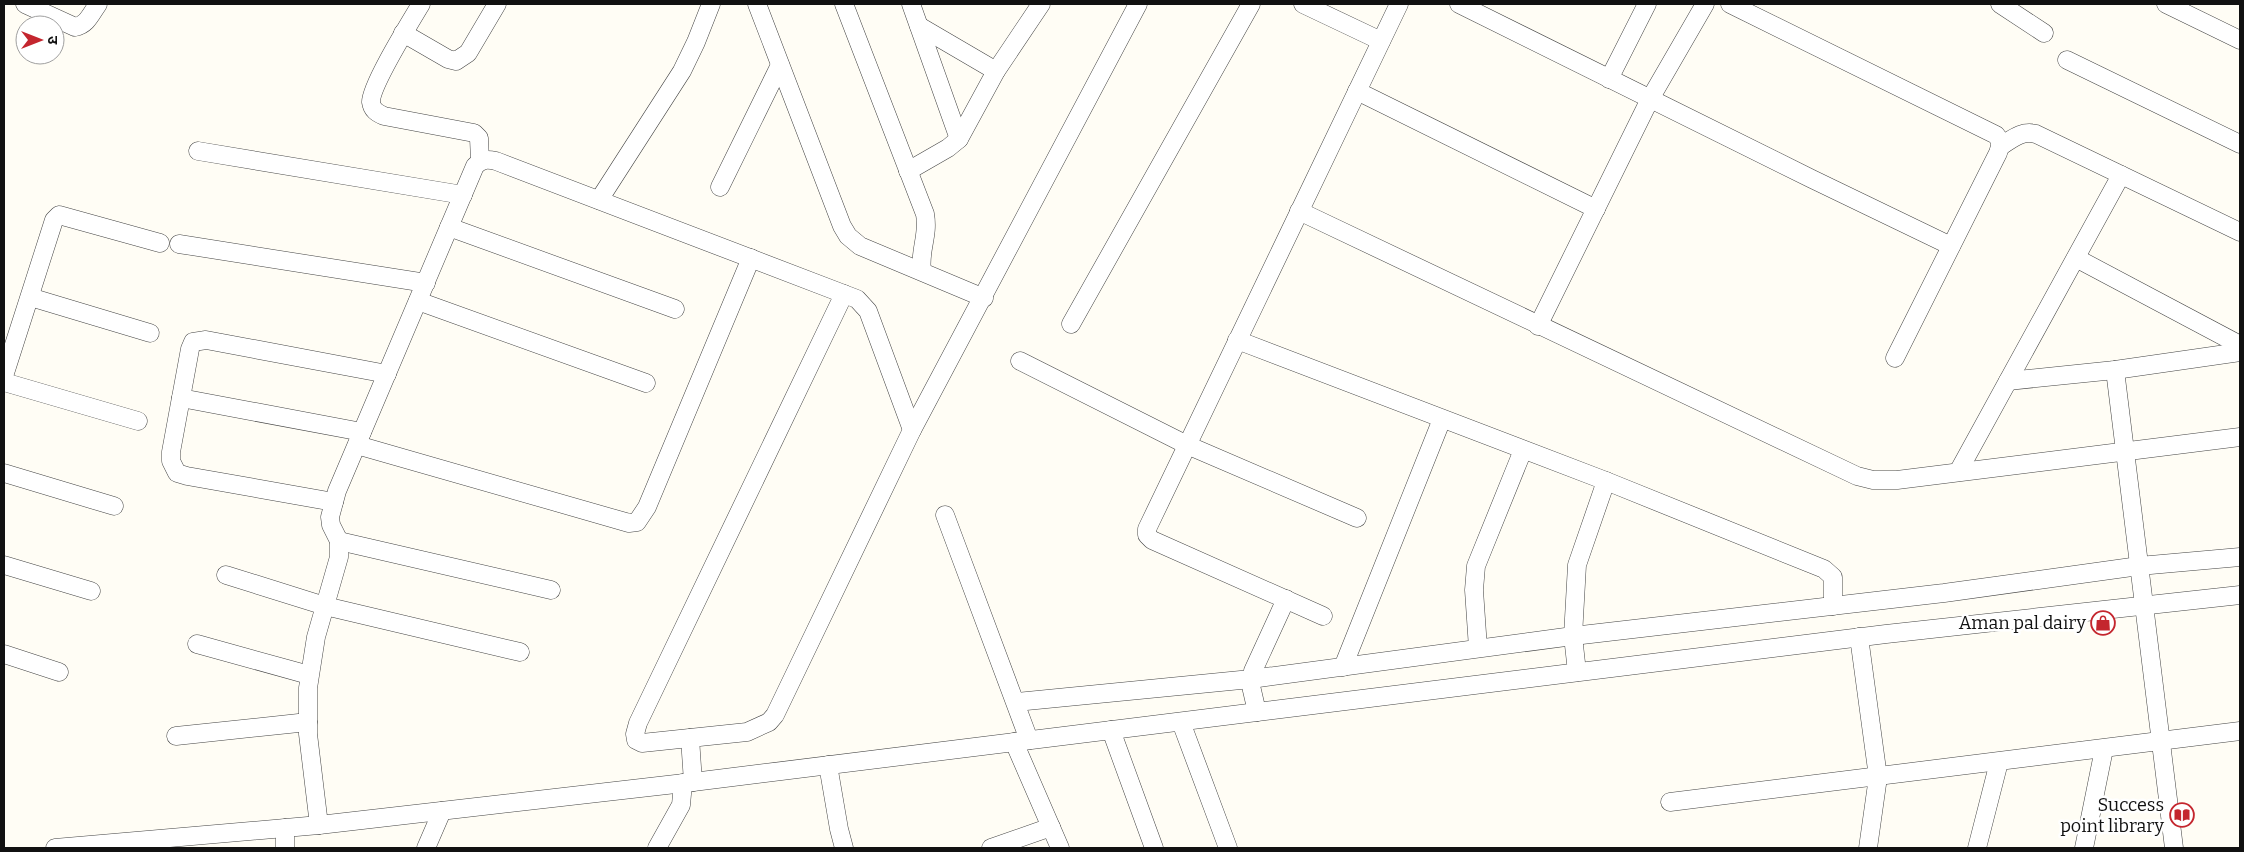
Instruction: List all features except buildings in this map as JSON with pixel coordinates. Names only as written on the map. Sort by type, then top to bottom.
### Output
[{"type":"street","points":[[25,4],[75,27],[81,26],[86,22],[98,4]]},
{"type":"street","points":[[421,4],[403,33],[373,92],[372,108],[384,116],[474,133],[479,138],[480,161]]},
{"type":"street","points":[[403,33],[448,59],[456,61],[468,53],[497,4]]},
{"type":"street","points":[[599,200],[682,72],[711,4]]},
{"type":"street","points":[[757,4],[842,226],[848,236],[860,246],[984,298]]},
{"type":"street","points":[[844,4],[927,224],[927,234],[920,260],[922,271]]},
{"type":"street","points":[[911,4],[958,139]]},
{"type":"street","points":[[908,171],[948,148],[958,139],[996,71],[1041,4]]},
{"type":"street","points":[[844,294],[647,705],[635,734],[636,740],[642,743],[690,745],[747,732],[769,722],[774,715],[912,430],[984,298],[1138,4]]},
{"type":"street","points":[[1071,324],[1251,4]]},
{"type":"street","points":[[1303,4],[1381,41]]},
{"type":"street","points":[[1323,616],[1152,540],[1147,535],[1150,521],[1399,4]]},
{"type":"street","points":[[1459,4],[1951,246]]},
{"type":"street","points":[[1609,79],[1647,4]]},
{"type":"street","points":[[1538,326],[1650,99],[1705,4]]},
{"type":"street","points":[[1730,4],[1996,134],[2001,146]]},
{"type":"street","points":[[2000,4],[2044,33]]},
{"type":"street","points":[[2166,4],[2240,40]]},
{"type":"street","points":[[919,26],[996,71]]},
{"type":"street","points":[[2067,60],[2240,144]]},
{"type":"street","points":[[720,187],[780,66]]},
{"type":"street","points":[[1357,91],[1596,209]]},
{"type":"street","points":[[1895,358],[2001,146],[2015,137],[2028,132],[2240,232]]},
{"type":"street","points":[[198,151],[463,194]]},
{"type":"street","points":[[318,819],[308,722],[309,675],[339,557],[339,541],[331,525],[330,517],[359,439],[475,166],[480,161],[487,159],[496,161],[857,299],[868,311],[912,430]]},
{"type":"street","points":[[1958,472],[2121,175]]},
{"type":"street","points":[[1299,211],[1857,476],[1873,480],[1897,480],[2240,437]]},
{"type":"street","points":[[4,376],[54,220],[59,215],[160,242]]},
{"type":"street","points":[[449,228],[675,309]]},
{"type":"street","points":[[179,244],[426,283]]},
{"type":"street","points":[[181,398],[359,439],[629,523],[637,522],[647,507],[752,258]]},
{"type":"street","points":[[2076,258],[2240,345]]},
{"type":"street","points":[[30,296],[150,334]]},
{"type":"street","points":[[418,301],[646,383]]},
{"type":"street","points":[[334,502],[177,473],[171,461],[171,452],[190,349],[194,342],[199,340],[387,374]]},
{"type":"street","points":[[1237,340],[1606,481],[1824,569],[1833,577],[1833,606]]},
{"type":"street","points":[[2008,381],[2115,370],[2240,352]]},
{"type":"street","points":[[1020,361],[1187,446],[1357,518]]},
{"type":"street","points":[[2115,370],[2174,848]]},
{"type":"street","points":[[4,382],[138,421]]},
{"type":"street","points":[[1343,666],[1442,419]]},
{"type":"street","points":[[1478,648],[1474,590],[1476,566],[1523,450]]},
{"type":"street","points":[[4,473],[114,506]]},
{"type":"street","points":[[1574,654],[1577,565],[1606,481]]},
{"type":"street","points":[[945,515],[1021,727],[1050,827],[1060,848]]},
{"type":"street","points":[[339,541],[551,590]]},
{"type":"street","points":[[1021,727],[1110,730],[1181,722],[1574,654],[1833,606],[2140,571],[2240,557]]},
{"type":"street","points":[[4,565],[90,591]]},
{"type":"street","points":[[226,575],[325,606],[520,652]]},
{"type":"street","points":[[56,848],[285,828],[318,819],[442,811],[689,779],[828,765],[1251,682],[1343,666],[1478,648],[1574,654],[1860,637],[2143,600],[2240,595]]},
{"type":"street","points":[[1256,708],[1251,682],[1257,659],[1286,599]]},
{"type":"street","points":[[1860,637],[1878,777],[1868,848]]},
{"type":"street","points":[[197,644],[309,675]]},
{"type":"street","points":[[4,654],[58,672]]},
{"type":"street","points":[[176,736],[308,722]]},
{"type":"street","points":[[1181,722],[1228,848]]},
{"type":"street","points":[[1110,730],[1154,848]]},
{"type":"street","points":[[1670,802],[2240,731]]},
{"type":"street","points":[[657,848],[681,805],[689,779],[690,745]]},
{"type":"street","points":[[2084,848],[2104,749]]},
{"type":"street","points":[[1977,848],[1999,762]]},
{"type":"street","points":[[828,765],[844,848]]},
{"type":"street","points":[[426,848],[442,811]]},
{"type":"street","points":[[991,848],[1050,827]]},
{"type":"street","points":[[285,828],[285,848]]},
{"type":"place","name":"Aman pal dairy","points":[[2103,623]]},
{"type":"place","name":"Success point library","points":[[2182,815]]}]
